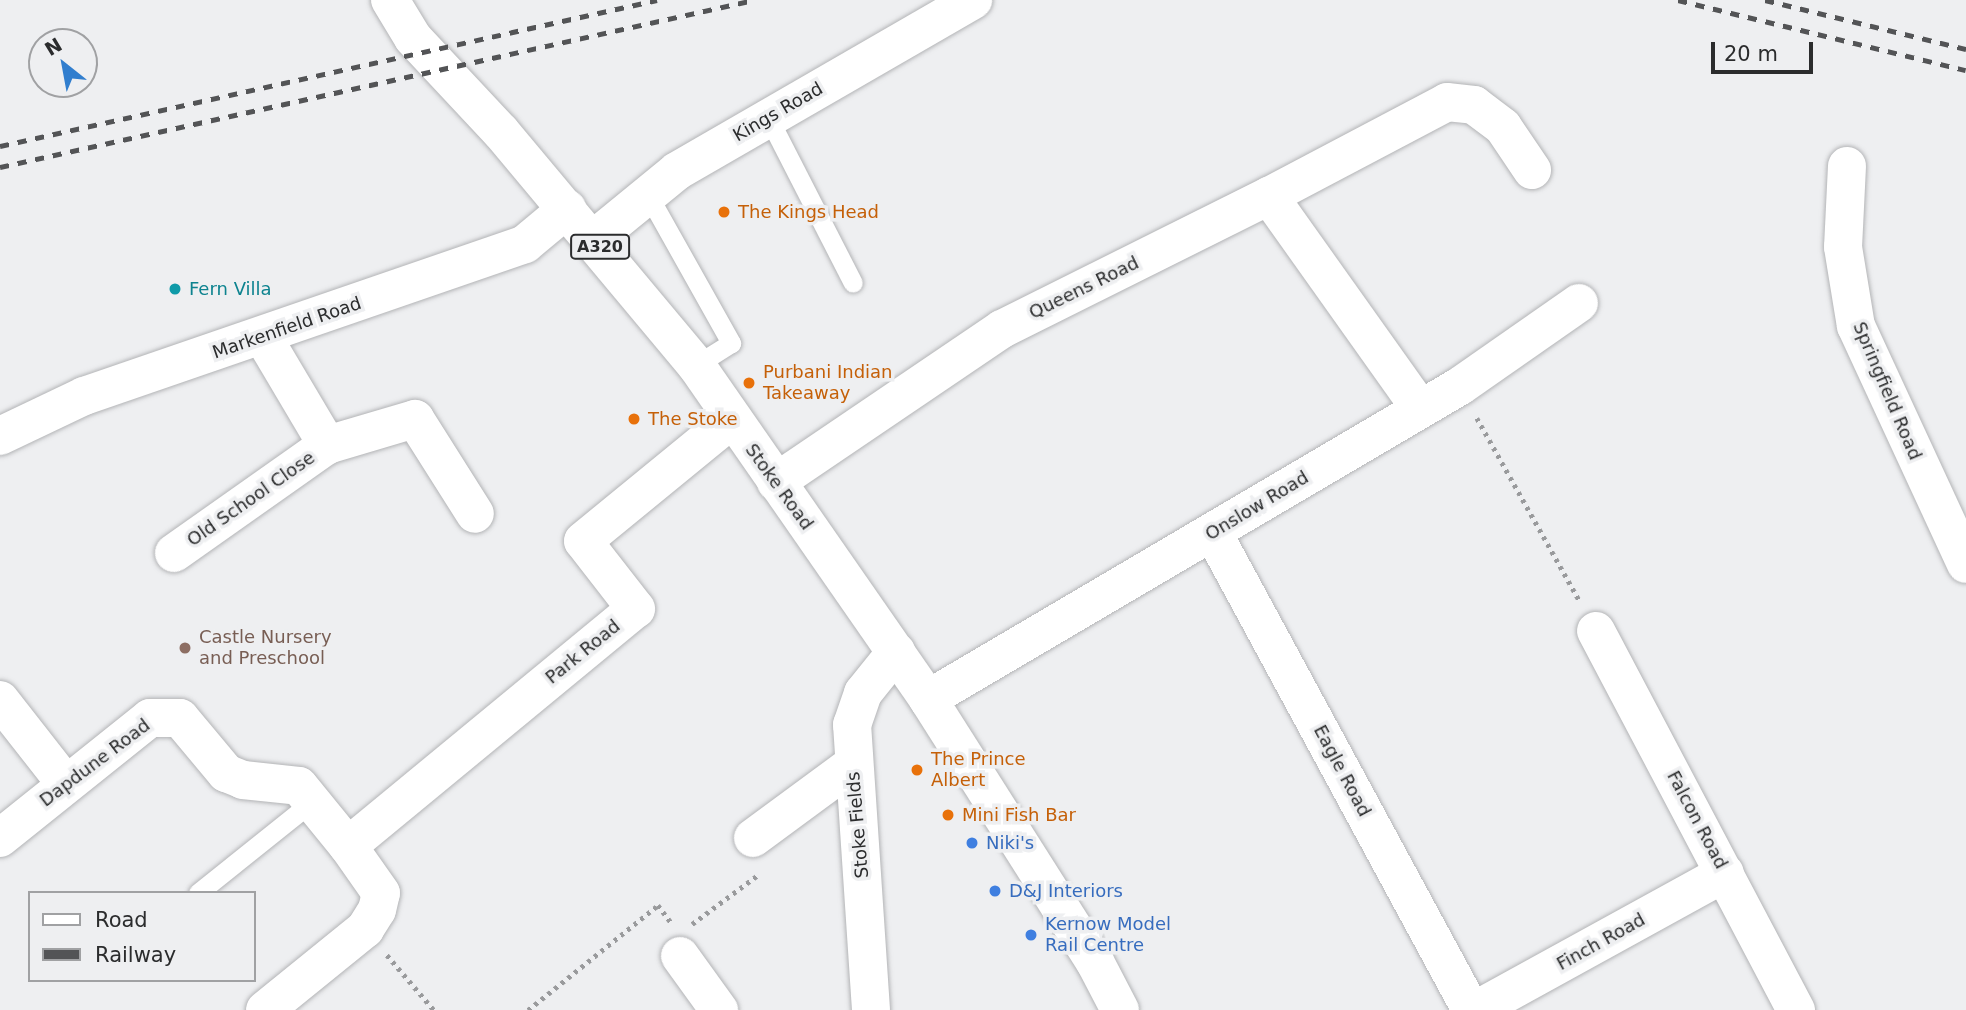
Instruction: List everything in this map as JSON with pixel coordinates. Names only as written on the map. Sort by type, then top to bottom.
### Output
[{"type":"street","name":"Stoke Road","points":[[390,0],[413,38],[594,239],[696,365],[731,420],[928,699],[1095,962],[1120,1010]]},
{"type":"street","name":"Kings Road","points":[[594,239],[677,171],[973,0]]},
{"type":"street","name":"Queens Road","points":[[776,482],[1002,328],[1269,196],[1447,102],[1474,105],[1503,127],[1532,170]]},
{"type":"street","name":"Springfield Road","points":[[1847,166],[1843,247],[1856,327],[1966,564]]},
{"type":"street","points":[[1269,196],[1419,407]]},
{"type":"street","name":"Markenfield Road","points":[[0,436],[84,396],[262,337],[525,244],[567,209]]},
{"type":"street","name":"Onslow Road","points":[[928,699],[1213,533],[1419,407],[1460,386],[1579,303]]},
{"type":"street","name":"Old School Close","points":[[262,337],[327,445]]},
{"type":"street","name":"Old School Close","points":[[174,553],[327,445],[415,419],[475,514]]},
{"type":"street","name":"Park Road","points":[[348,846],[636,609],[583,541],[731,420]]},
{"type":"street","name":"Eagle Road","points":[[1213,533],[1471,1010]]},
{"type":"street","name":"Falcon Road","points":[[1596,631],[1796,1010]]},
{"type":"street","name":"Stoke Fields","points":[[871,1010],[852,765],[852,725],[863,693],[896,652]]},
{"type":"street","points":[[0,700],[65,783]]},
{"type":"street","name":"Dapdune Road","points":[[0,838],[65,783],[150,718],[180,718],[226,773],[243,780],[306,794]]},
{"type":"street","points":[[753,838],[852,765]]},
{"type":"street","points":[[265,1010],[365,929],[381,893],[306,794]]},
{"type":"street","name":"Finch Road","points":[[1476,1010],[1725,873]]},
{"type":"street","points":[[680,956],[719,1010]]},
{"type":"lane","points":[[768,117],[853,283]]},
{"type":"lane","points":[[648,195],[731,343],[696,365]]},
{"type":"lane","points":[[200,891],[306,794]]},
{"type":"path","points":[[1460,386],[1596,631]]},
{"type":"path","points":[[365,929],[434,1010]]},
{"type":"railway","points":[[0,146],[657,0]]},
{"type":"railway","points":[[0,167],[754,0]]},
{"type":"railway","points":[[1678,0],[1966,70]]},
{"type":"railway","points":[[1765,0],[1966,49]]},
{"type":"place","name":"The Kings Head","points":[[724,212]]},
{"type":"place","name":"Fern Villa","points":[[175,289]]},
{"type":"place","name":"Purbani Indian Takeaway","points":[[749,383]]},
{"type":"place","name":"The Stoke","points":[[634,419]]},
{"type":"place","name":"Castle Nursery and Preschool","points":[[185,648]]},
{"type":"place","name":"The Prince Albert","points":[[917,770]]},
{"type":"place","name":"Mini Fish Bar","points":[[948,815]]},
{"type":"place","name":"Niki's","points":[[972,843]]},
{"type":"place","name":"D&J Interiors","points":[[995,891]]},
{"type":"place","name":"Kernow Model Rail Centre","points":[[1031,935]]}]
